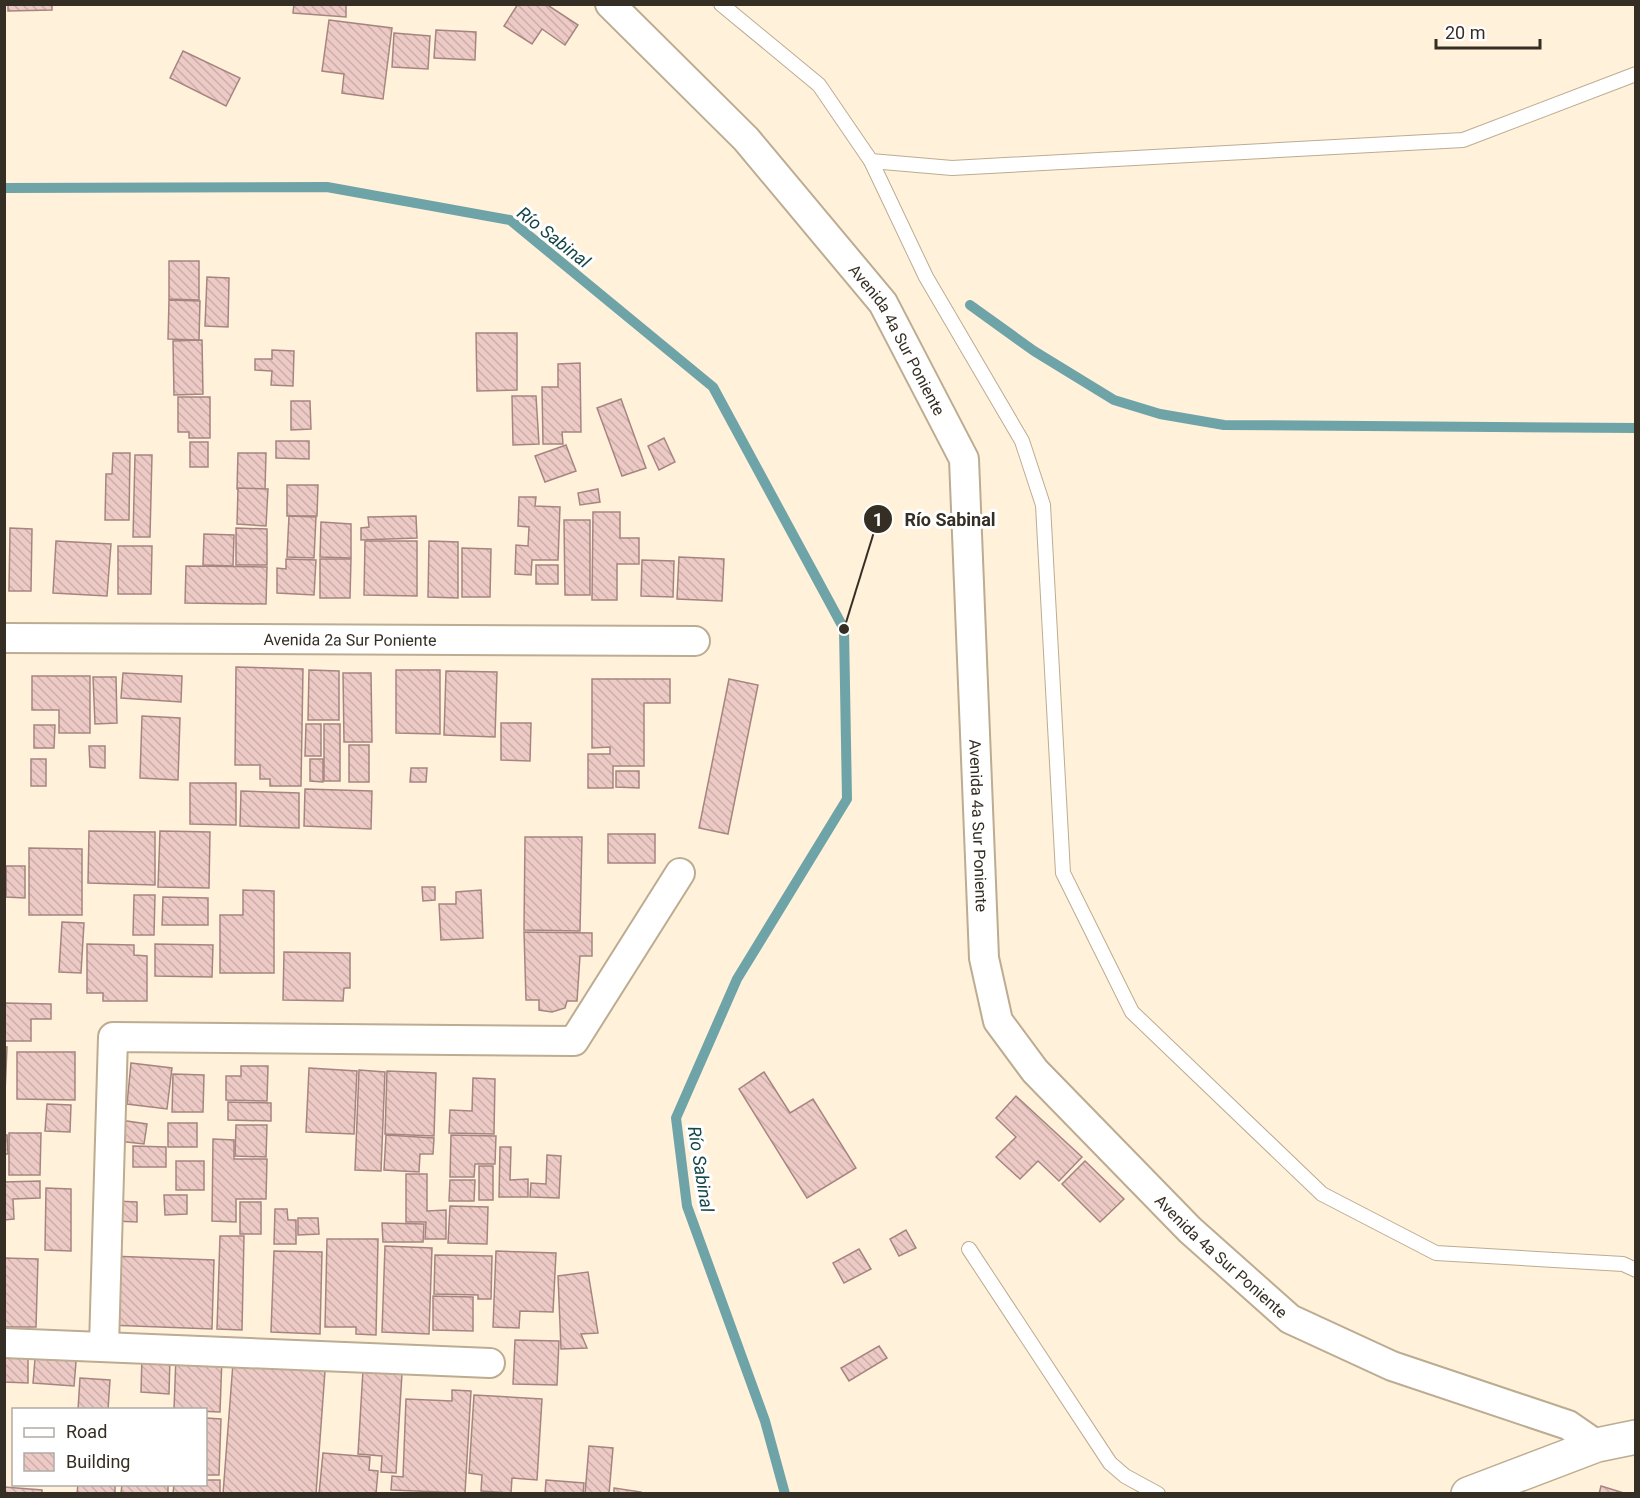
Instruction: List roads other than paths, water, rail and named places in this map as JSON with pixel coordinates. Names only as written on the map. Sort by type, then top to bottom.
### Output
[{"type":"street","name":"Avenida 4a Sur Poniente","points":[[610,4],[746,139],[883,303],[964,459],[984,958],[998,1021],[1035,1071],[1190,1230],[1290,1318],[1392,1366],[1568,1425],[1597,1445]]},
{"type":"street","name":"Avenida 2a Sur Poniente","points":[[4,638],[696,641]]},
{"type":"street","points":[[104,1346],[113,1037],[574,1041],[680,873]]},
{"type":"street","points":[[4,1343],[490,1363]]},
{"type":"street","points":[[1468,1494],[1597,1445],[1635,1437]]},
{"type":"lane","points":[[722,4],[819,85],[871,161],[926,277],[1022,441],[1042,505],[1063,873],[1132,1012],[1322,1194],[1436,1253],[1623,1264],[1635,1270]]},
{"type":"lane","points":[[871,161],[952,168],[1463,140],[1635,74]]},
{"type":"lane","points":[[969,1249],[1110,1463],[1125,1476],[1158,1494]]},
{"type":"waterway","name":"Río Sabinal","points":[[4,188],[327,187],[510,220],[713,387],[844,629],[847,799],[737,979],[676,1118],[687,1206],[765,1421],[785,1494]]},
{"type":"waterway","points":[[970,305],[1034,351],[1114,400],[1160,414],[1224,425],[1636,428]]},
{"type":"place","name":"Río Sabinal","points":[[844,629]]}]
